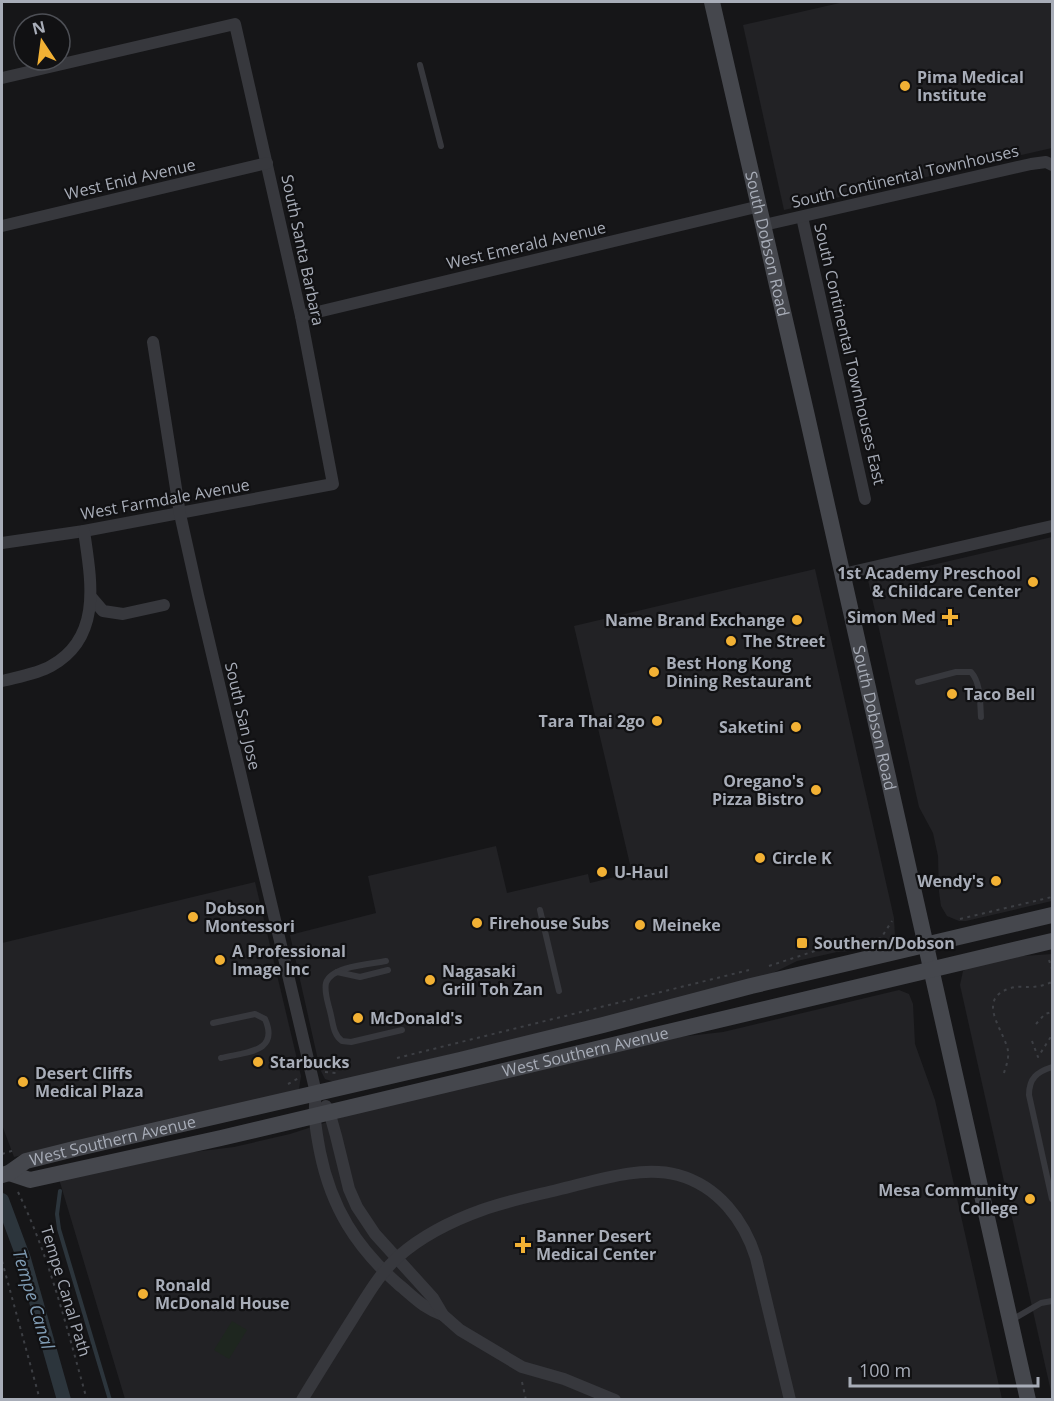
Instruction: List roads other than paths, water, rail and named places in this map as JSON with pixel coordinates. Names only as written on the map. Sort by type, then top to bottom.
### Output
[{"type":"main road","name":"South Dobson Road","points":[[712,2],[760,206],[1028,1400]]},
{"type":"main road","name":"West Southern Avenue","points":[[5,1174],[26,1161],[1053,915]]},
{"type":"main road","name":"West Southern Avenue","points":[[5,1174],[30,1180],[1053,941]]},
{"type":"main road","points":[[597,1049],[616,1034],[677,1017],[683,1012],[685,1004]]},
{"type":"main road","points":[[522,1044],[528,1065]]},
{"type":"street","name":"South Santa Barbara","points":[[2,78],[235,24],[301,316],[333,484]]},
{"type":"street","name":"South Continental Townhouses","points":[[764,225],[1031,164],[1046,162],[1053,165]]},
{"type":"street","name":"West Enid Avenue","points":[[2,226],[267,163]]},
{"type":"street","name":"West Emerald Avenue","points":[[301,316],[760,206]]},
{"type":"street","name":"South Continental Townhouses East","points":[[802,217],[866,499]]},
{"type":"street","name":"South San Jose","points":[[153,342],[180,514],[316,1093]]},
{"type":"street","name":"West Farmdale Avenue","points":[[2,543],[180,514],[333,484]]},
{"type":"street","points":[[843,574],[1053,526]]},
{"type":"street","points":[[2,681],[51,666],[77,645],[89,617],[92,584],[84,531]]},
{"type":"street","points":[[91,597],[104,611],[123,614],[164,604]]},
{"type":"street","points":[[316,1093],[349,1189],[365,1221],[434,1298],[443,1315],[460,1330],[522,1367],[564,1379],[615,1400]]},
{"type":"street","points":[[321,1113],[325,1177],[350,1231],[384,1271],[427,1309],[443,1315]]},
{"type":"street","points":[[303,1400],[384,1271],[411,1246],[438,1230],[481,1210],[503,1203],[646,1172],[678,1175],[709,1189],[735,1214],[751,1241],[790,1400]]},
{"type":"lane","points":[[420,65],[441,146]]},
{"type":"lane","points":[[918,682],[956,672],[971,672],[975,676],[977,685],[981,717]]},
{"type":"lane","points":[[540,910],[559,991]]},
{"type":"lane","points":[[386,961],[346,968],[329,978],[325,986],[336,1035],[339,1040],[351,1042],[402,1030]]},
{"type":"lane","points":[[336,972],[360,977],[388,970]]},
{"type":"lane","points":[[213,1023],[255,1014],[265,1019],[269,1032],[267,1043],[261,1048],[221,1058]]},
{"type":"lane","points":[[1053,1067],[1041,1071],[1032,1078],[1029,1095],[1053,1199]]},
{"type":"lane","points":[[1010,1321],[1041,1303],[1053,1301]]},
{"type":"waterway","points":[[60,1191],[57,1214],[59,1229],[110,1400]]},
{"type":"waterway","name":"Tempe Canal","points":[[2,1200],[24,1259],[64,1400]]},
{"type":"place","name":"Pima Medical Institute","points":[[905,86]]},
{"type":"place","name":"1st Academy Preschool & Childcare Center","points":[[1033,582]]},
{"type":"place","name":"Simon Med","points":[[950,617]]},
{"type":"place","name":"Name Brand Exchange","points":[[797,620]]},
{"type":"place","name":"The Street","points":[[731,641]]},
{"type":"place","name":"Best Hong Kong Dining Restaurant","points":[[654,672]]},
{"type":"place","name":"Taco Bell","points":[[952,694]]},
{"type":"place","name":"Tara Thai 2go","points":[[657,721]]},
{"type":"place","name":"Saketini","points":[[796,727]]},
{"type":"place","name":"Oregano's Pizza Bistro","points":[[816,790]]},
{"type":"place","name":"Circle K","points":[[760,858]]},
{"type":"place","name":"U-Haul","points":[[602,872]]},
{"type":"place","name":"Wendy's","points":[[996,881]]},
{"type":"place","name":"Dobson Montessori","points":[[193,917]]},
{"type":"place","name":"Firehouse Subs","points":[[477,923]]},
{"type":"place","name":"Meineke","points":[[640,925]]},
{"type":"place","name":"Southern/Dobson","points":[[802,943]]},
{"type":"place","name":"A Professional Image Inc","points":[[220,960]]},
{"type":"place","name":"Nagasaki Grill Toh Zan","points":[[430,980]]},
{"type":"place","name":"McDonald's","points":[[358,1018]]},
{"type":"place","name":"Starbucks","points":[[258,1062]]},
{"type":"place","name":"Desert Cliffs Medical Plaza","points":[[23,1082]]},
{"type":"place","name":"Mesa Community College","points":[[1030,1199]]},
{"type":"place","name":"Banner Desert Medical Center","points":[[523,1245]]},
{"type":"place","name":"Ronald McDonald House","points":[[143,1294]]}]
